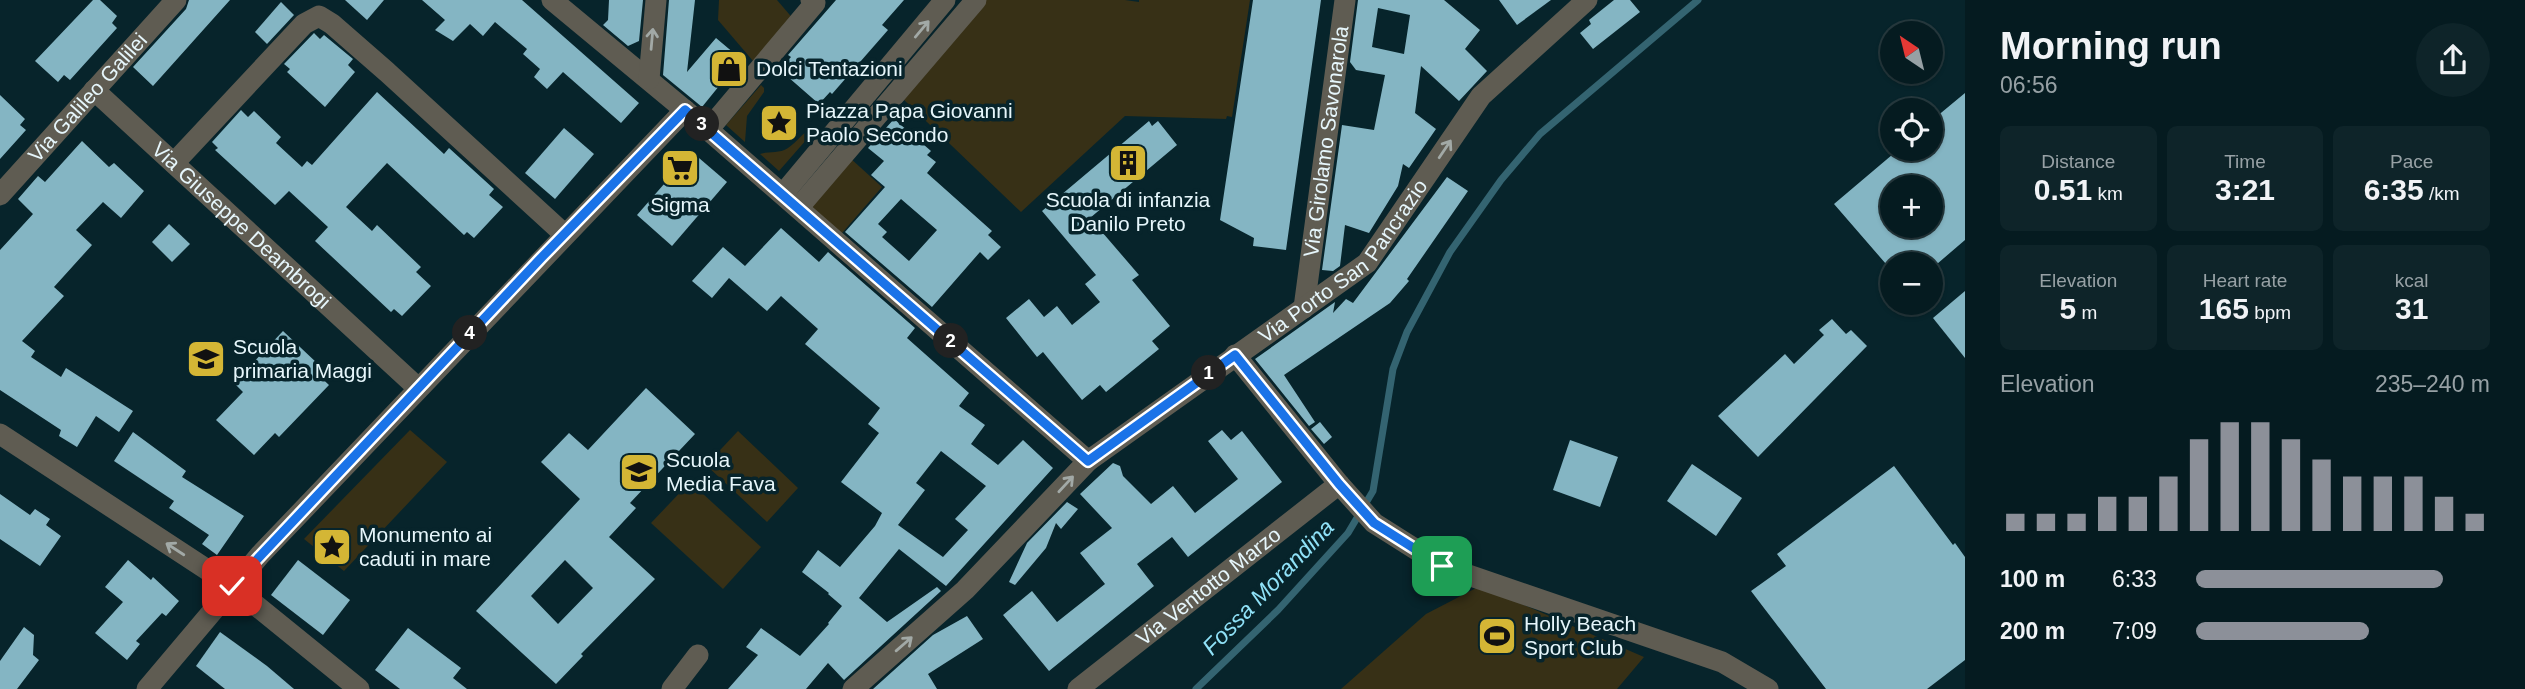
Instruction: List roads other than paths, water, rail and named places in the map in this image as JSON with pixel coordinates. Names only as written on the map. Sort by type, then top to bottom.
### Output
[{"type":"street","name":"Via Galileo Galilei","points":[[0,195],[176,0]]},
{"type":"street","points":[[649,79],[656,0]]},
{"type":"street","points":[[708,130],[815,3],[811,0]]},
{"type":"street","points":[[791,200],[945,0]]},
{"type":"street","points":[[791,200],[976,0]]},
{"type":"street","name":"Via Girolamo Savonarola","points":[[1304,308],[1316,288],[1345,0]]},
{"type":"street","name":"Via Porto San Pancrazio","points":[[1316,288],[1367,263],[1481,96],[1587,0]]},
{"type":"street","points":[[556,2],[791,200],[1088,461]]},
{"type":"street","points":[[174,163],[304,24],[319,16],[387,72],[564,234]]},
{"type":"street","name":"Via Giuseppe Deambrogi","points":[[94,90],[418,388]]},
{"type":"street","points":[[146,689],[232,586],[564,234],[685,110]]},
{"type":"street","name":"Via Porto San Pancrazio","points":[[853,689],[965,590],[1088,461],[1304,308]]},
{"type":"street","points":[[1235,355],[1339,484],[1374,523],[1442,566],[1722,662],[1768,689]]},
{"type":"street","points":[[0,434],[232,586],[359,689]]},
{"type":"street","name":"Via Ventotto Marzo","points":[[1078,689],[1339,484]]},
{"type":"street","points":[[672,689],[698,655]]},
{"type":"waterway","name":"Fossa Morandina","points":[[1196,689],[1278,610],[1348,533],[1373,491],[1393,369],[1407,332],[1450,252],[1501,180],[1540,134],[1698,0]]},
{"type":"place","name":"Dolci Tentazioni","points":[[729,69]]},
{"type":"place","name":"Piazza Papa Giovanni Paolo Secondo","points":[[779,123]]},
{"type":"place","name":"Scuola di infanzia Danilo Preto","points":[[1128,163]]},
{"type":"place","name":"Sigma","points":[[680,168]]},
{"type":"place","name":"Scuola primaria Maggi","points":[[206,359]]},
{"type":"place","name":"Scuola Media Fava","points":[[639,472]]},
{"type":"place","name":"Monumento ai caduti in mare","points":[[332,547]]},
{"type":"place","name":"Holly Beach Sport Club","points":[[1497,636]]}]
